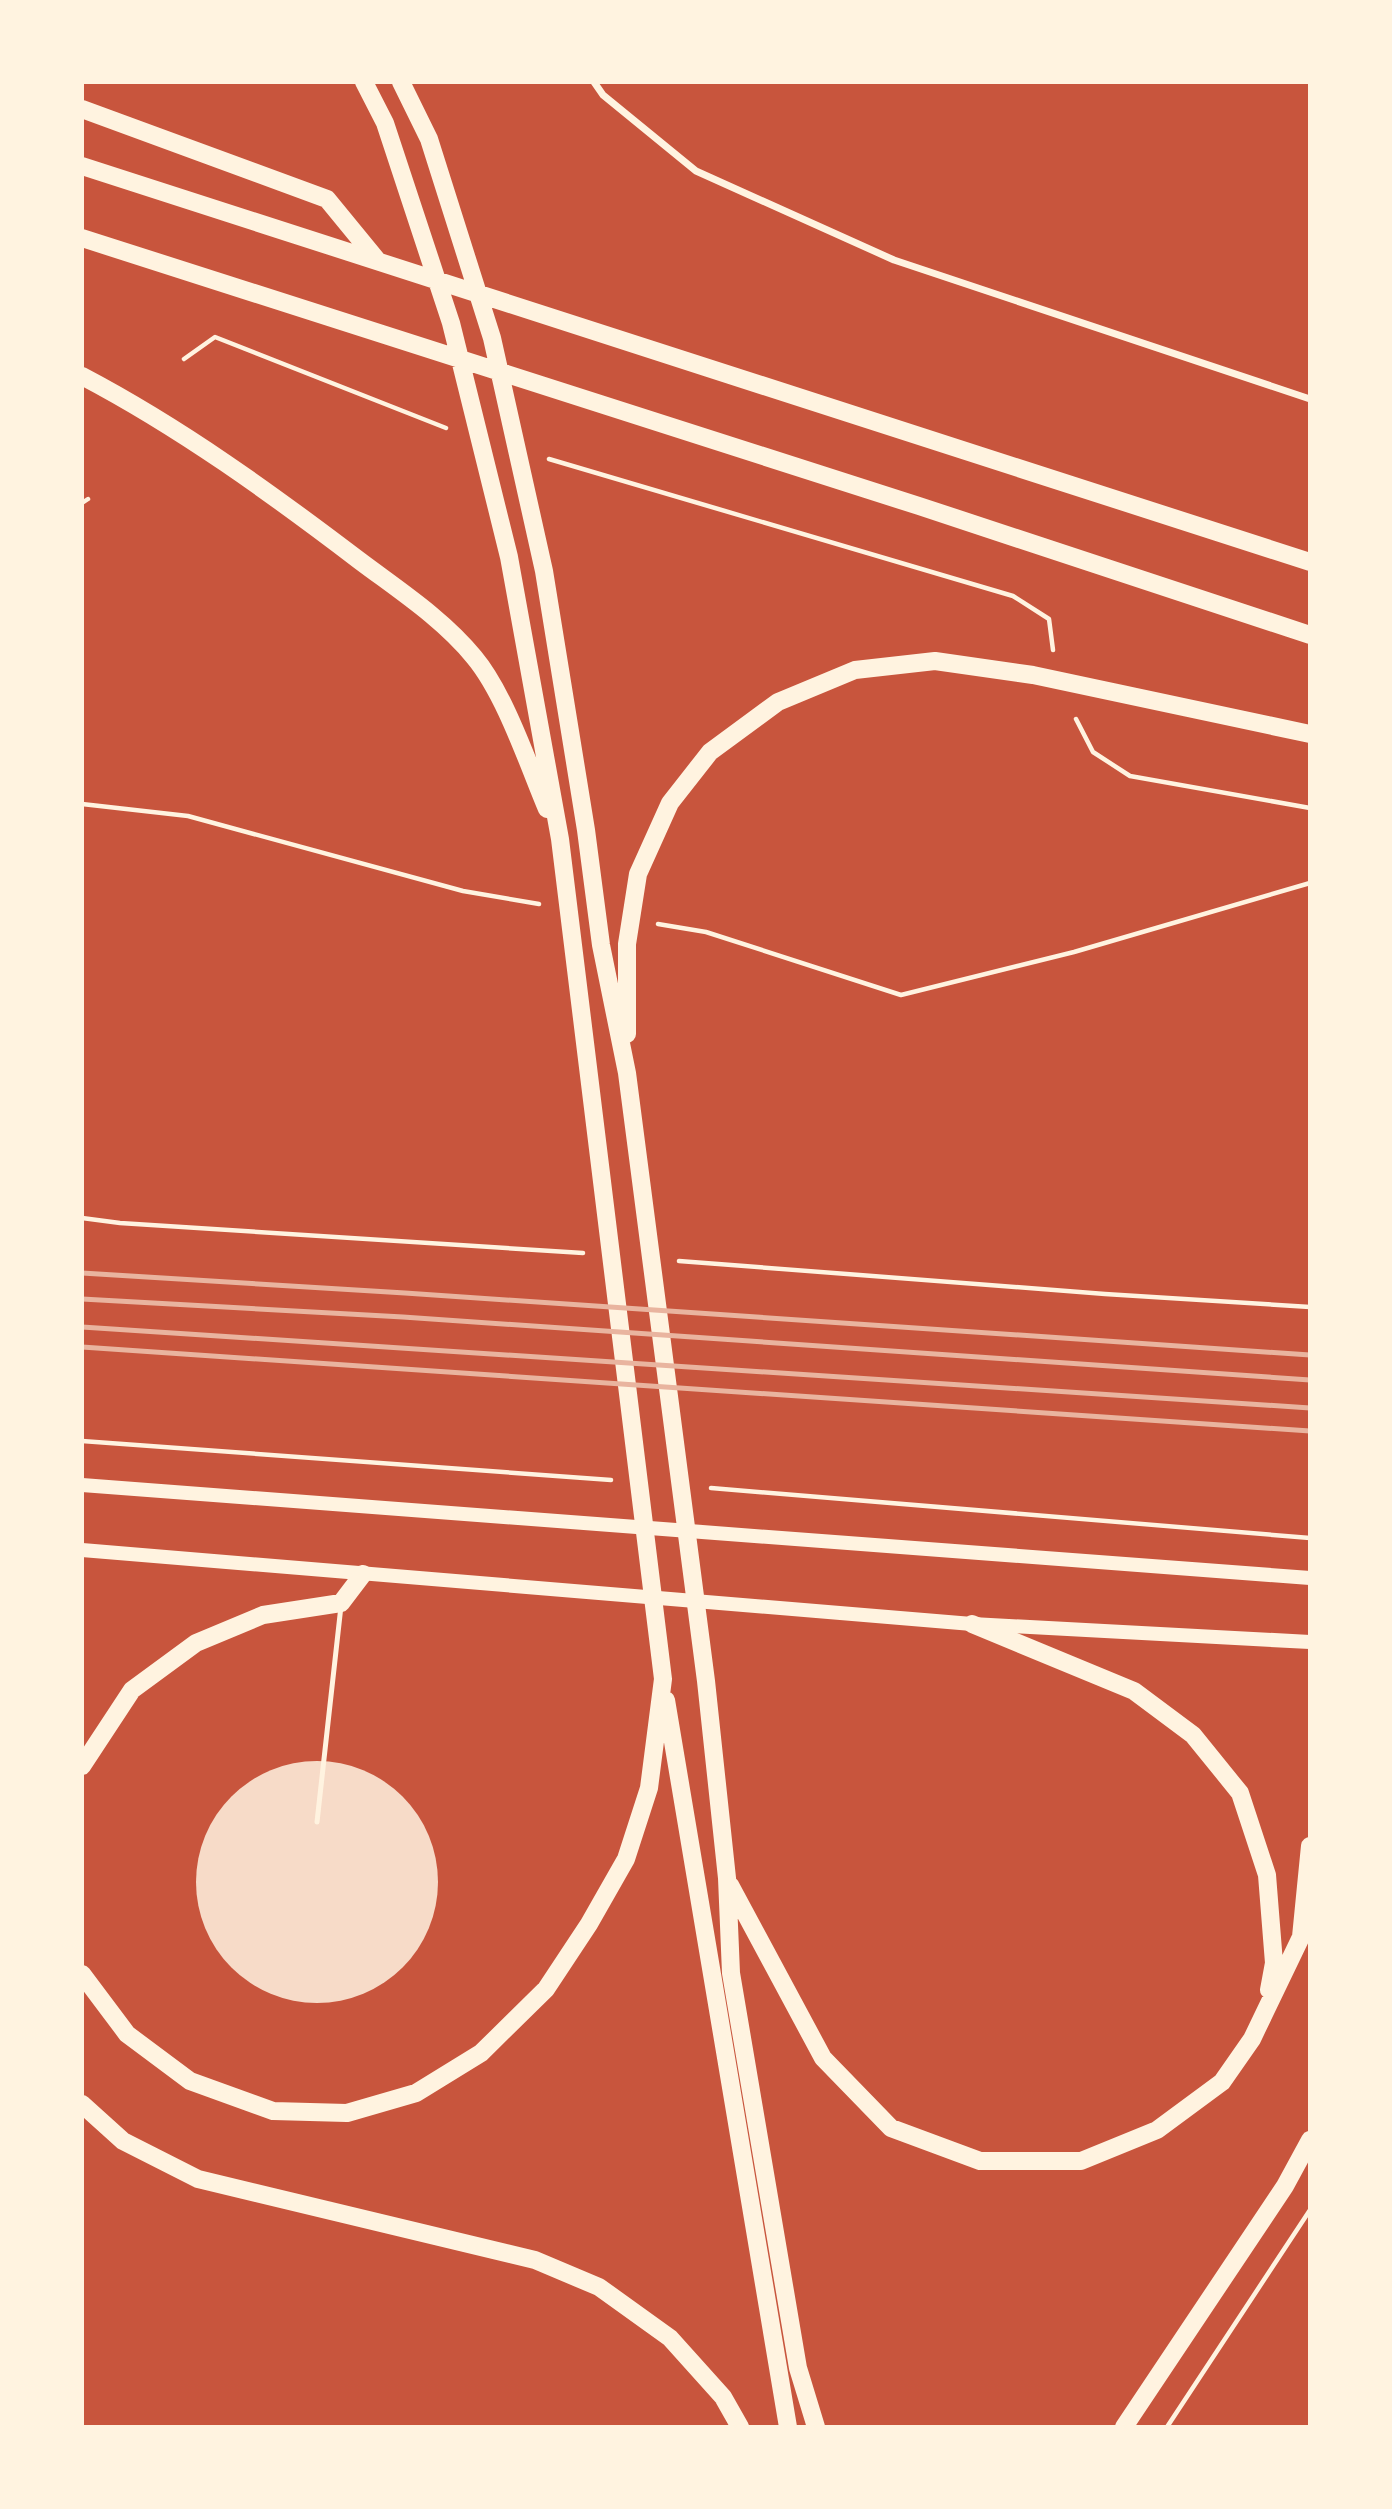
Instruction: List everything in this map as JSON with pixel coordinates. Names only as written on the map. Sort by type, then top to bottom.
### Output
[{"type":"main road","points":[[365,82],[385,123],[451,323],[509,557],[560,839],[663,1679],[788,2427]]},
{"type":"main road","points":[[401,82],[429,139],[492,338],[544,571],[601,945],[627,1073],[706,1681],[727,1878],[731,1973],[798,2368],[816,2427]]},
{"type":"main road","points":[[82,109],[327,200],[377,260]]},
{"type":"main road","points":[[82,166],[1310,562]]},
{"type":"main road","points":[[82,238],[919,506],[1310,635]]},
{"type":"main road","points":[[82,376],[135,404],[229,467],[435,617],[475,657],[502,703],[560,839]]},
{"type":"main road","points":[[627,1073],[627,944],[638,874],[670,803],[710,752],[778,702],[855,670],[936,661],[1033,675],[1310,734]]},
{"type":"main road","points":[[82,1486],[1310,1578]]},
{"type":"main road","points":[[82,1550],[972,1624],[1310,1642]]},
{"type":"main road","points":[[82,1766],[132,1690],[196,1643],[263,1615],[341,1603],[363,1574]]},
{"type":"main road","points":[[972,1624],[1134,1691],[1194,1735],[1240,1793],[1267,1875],[1274,1963],[1266,2011]]},
{"type":"main road","points":[[82,1973],[127,2034],[190,2081],[273,2112],[347,2113],[416,2093],[481,2053],[546,1989],[589,1924],[626,1859],[649,1788],[663,1679]]},
{"type":"main road","points":[[727,1878],[823,2058],[891,2128],[980,2161],[1081,2161],[1157,2130],[1222,2082],[1252,2039],[1301,1937],[1310,1846]]},
{"type":"main road","points":[[82,2104],[123,2141],[198,2179],[535,2260],[599,2287],[670,2338],[723,2397],[740,2427]]},
{"type":"main road","points":[[1124,2427],[1285,2186],[1310,2140]]},
{"type":"street","points":[[594,82],[603,95],[696,171],[894,260],[1310,399]]},
{"type":"lane","points":[[317,1822],[341,1603]]},
{"type":"path","points":[[184,359],[215,337],[458,432]]},
{"type":"path","points":[[537,456],[1013,596],[1049,619],[1055,657]]},
{"type":"path","points":[[82,503],[88,499]]},
{"type":"path","points":[[1076,719],[1093,752],[1130,776],[1310,808]]},
{"type":"path","points":[[82,804],[188,816],[463,891],[544,904]]},
{"type":"path","points":[[652,923],[706,932],[901,995],[1074,952],[1310,883]]},
{"type":"path","points":[[82,1218],[120,1223],[586,1254]]},
{"type":"path","points":[[668,1260],[1310,1307]]},
{"type":"path","points":[[1167,2427],[1310,2210]]},
{"type":"building","points":[[317,1761],[352,1766],[374,1775],[410,1805],[424,1825],[433,1847],[438,1882],[433,1917],[424,1939],[394,1975],[374,1989],[352,1998],[317,2003],[282,1998],[260,1989],[224,1959],[210,1939],[201,1917],[196,1882],[201,1847],[210,1825],[240,1789],[260,1775],[282,1766]]},
{"type":"railway","points":[[82,1273],[1310,1355]]},
{"type":"railway","points":[[82,1299],[403,1317],[1310,1380]]},
{"type":"railway","points":[[82,1327],[1310,1408]]},
{"type":"railway","points":[[82,1347],[1310,1431]]}]
